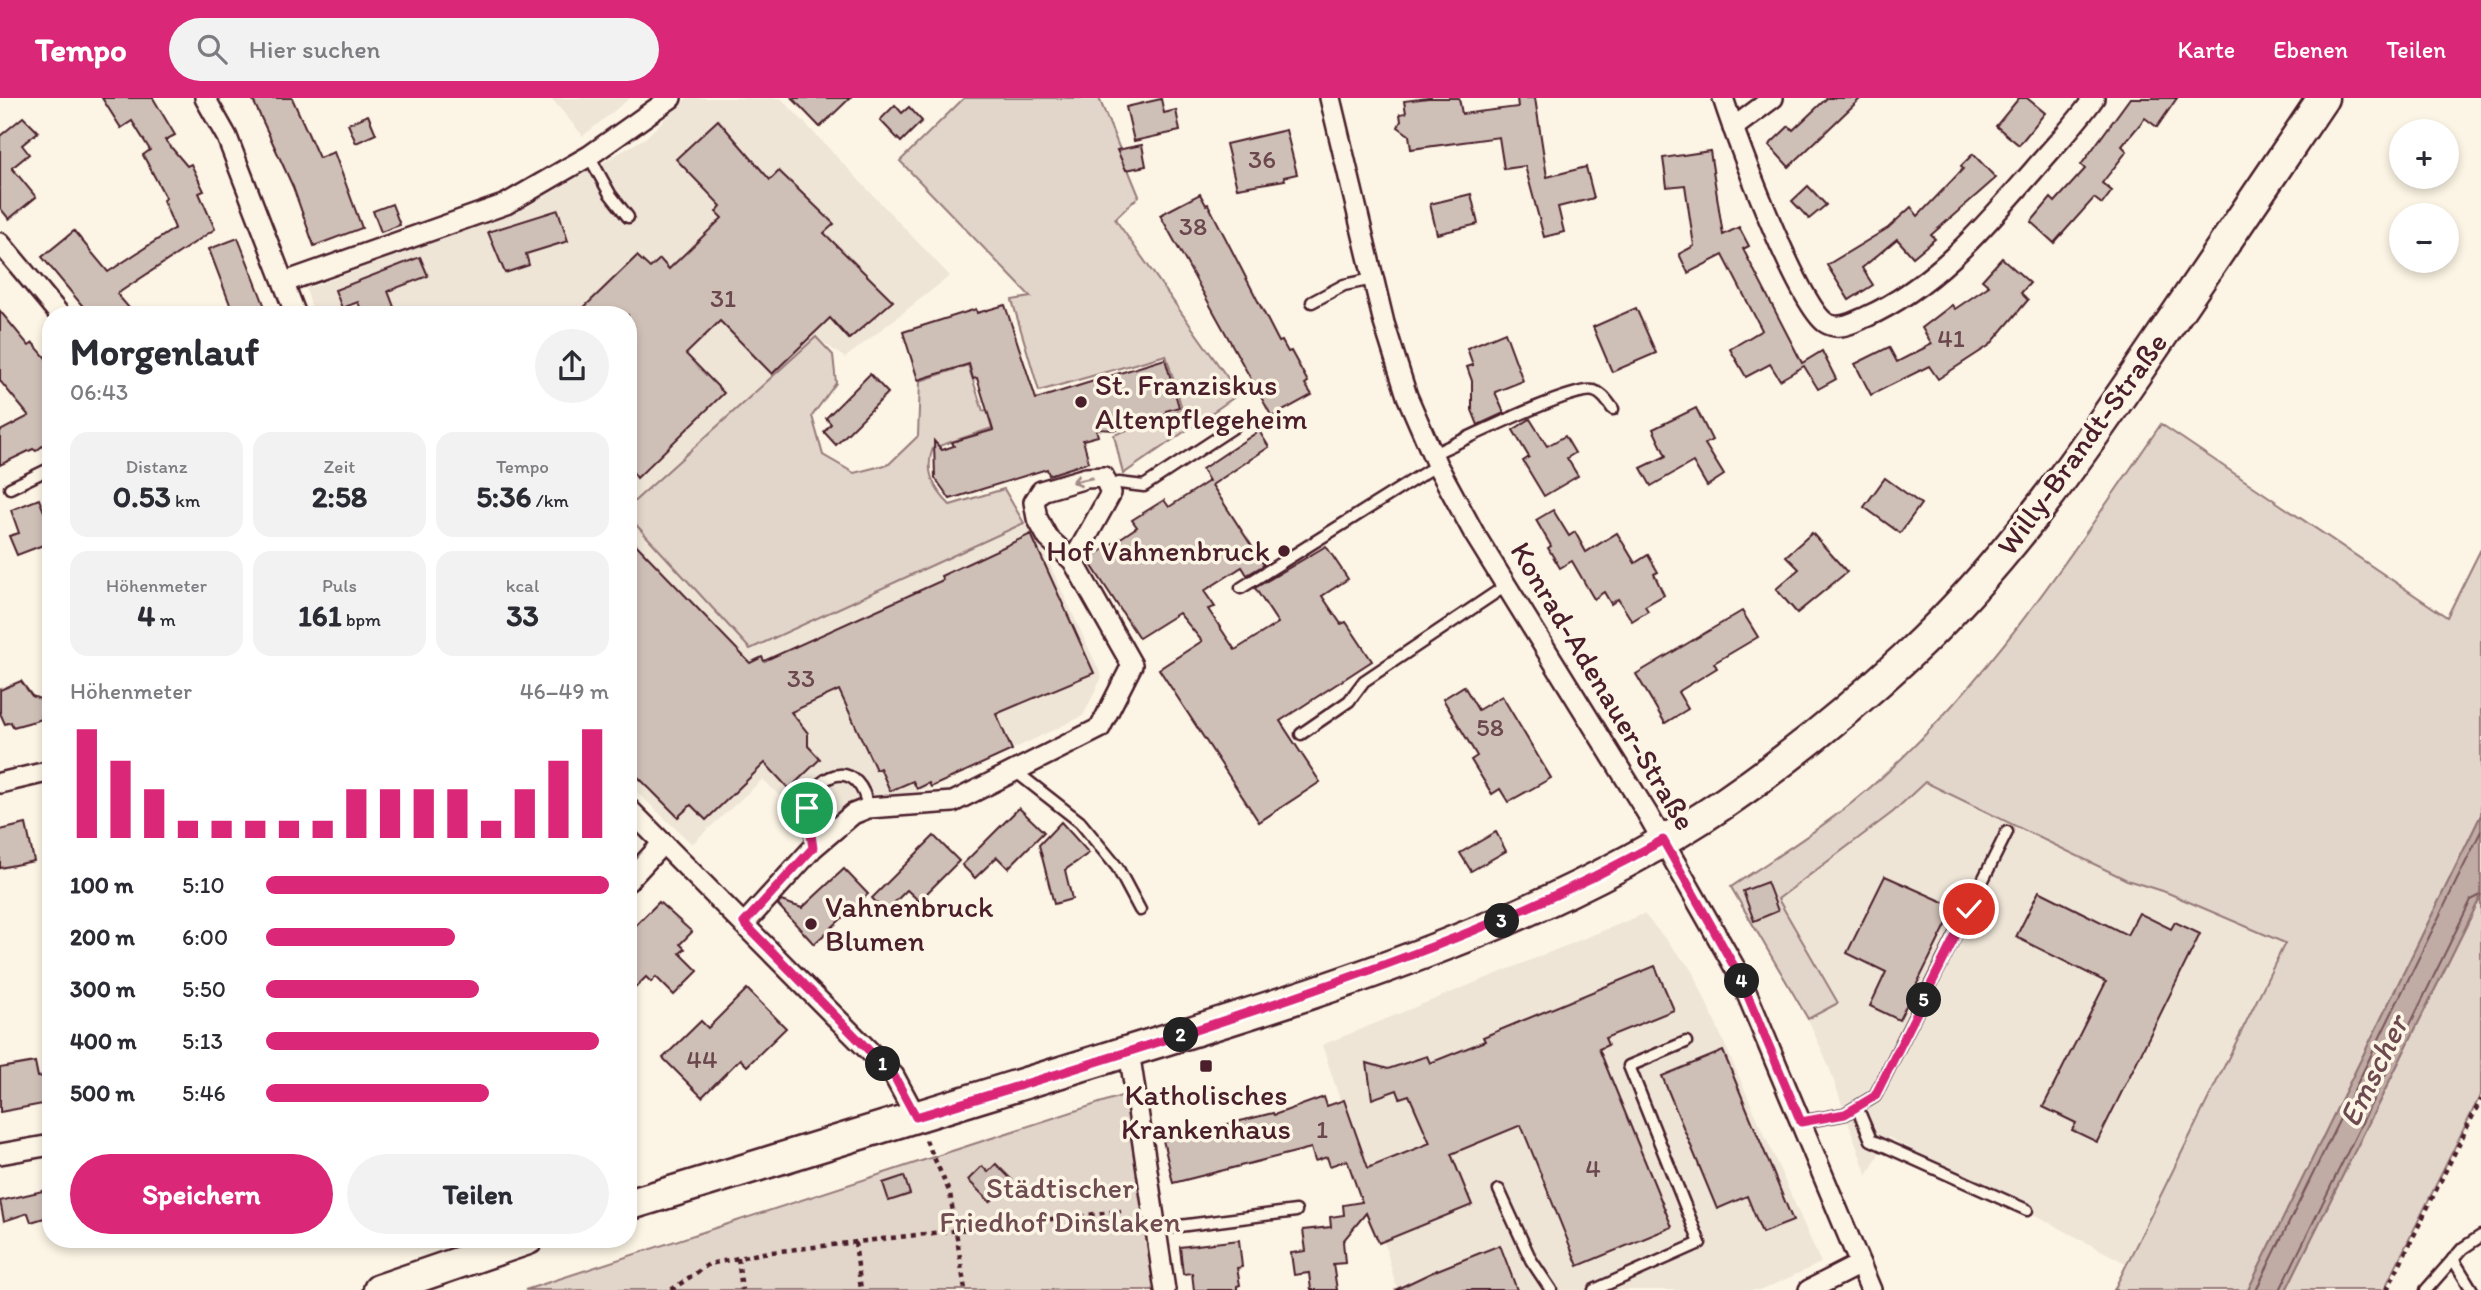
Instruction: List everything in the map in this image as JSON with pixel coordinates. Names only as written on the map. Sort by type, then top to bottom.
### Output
[{"type":"main road","name":"Willy-Brandt-Straße","points":[[637,1202],[1129,1051],[1392,964],[1509,918],[1663,840],[1724,803],[1800,750],[1910,653],[1991,568],[2067,475],[2323,98]]},
{"type":"main road","points":[[379,1290],[502,1248]]},
{"type":"street","points":[[205,98],[227,137],[293,306]]},
{"type":"street","points":[[285,282],[506,204],[589,156],[671,98]]},
{"type":"street","name":"Konrad-Adenauer-Straße","points":[[1330,98],[1373,279],[1407,396],[1435,460],[1507,585],[1663,840],[1739,975],[1871,1290]]},
{"type":"street","points":[[1723,98],[1777,238],[1815,314],[1829,325],[1845,326],[1884,309],[1938,272],[1989,222],[2094,98]]},
{"type":"street","points":[[1733,128],[1773,98]]},
{"type":"street","points":[[0,243],[53,306]]},
{"type":"street","points":[[744,923],[836,826],[868,808],[953,802],[1100,728],[1132,665],[1073,561],[1048,538],[1037,518],[1034,502],[1041,491],[1086,478],[1104,477],[1111,493],[1073,561]]},
{"type":"street","points":[[0,783],[42,773]]},
{"type":"street","points":[[637,817],[894,1076],[916,1117]]},
{"type":"street","points":[[637,871],[663,843]]},
{"type":"street","points":[[1129,1051],[1165,1290]]},
{"type":"street","points":[[0,1154],[42,1147]]},
{"type":"street","points":[[1809,1290],[1860,1264]]},
{"type":"lane","points":[[589,156],[610,194],[628,218]]},
{"type":"lane","points":[[1312,302],[1344,285],[1373,279]]},
{"type":"lane","points":[[1241,588],[1435,460],[1523,413],[1585,390],[1604,396],[1613,409]]},
{"type":"lane","points":[[1109,487],[1119,483],[1144,486],[1234,427]]},
{"type":"lane","points":[[10,488],[42,472]]},
{"type":"lane","points":[[1301,734],[1349,701],[1364,681],[1507,585]]},
{"type":"lane","points":[[1015,771],[1080,822],[1117,867],[1140,910]]},
{"type":"lane","points":[[813,848],[807,808],[812,795],[825,783],[840,774],[851,775],[864,788],[868,808]]},
{"type":"lane","points":[[1801,1122],[1845,1114],[1875,1096],[2007,832]]},
{"type":"lane","points":[[1594,1290],[1700,1243],[1629,1066],[1686,1042]]},
{"type":"lane","points":[[1857,1107],[1871,1140],[2027,1210]]},
{"type":"lane","points":[[1499,1190],[1531,1260],[1551,1290]]},
{"type":"lane","points":[[1156,1228],[1296,1211]]},
{"type":"lane","points":[[2426,1290],[2453,1259],[2481,1236]]},
{"type":"lane","points":[[2453,1259],[2472,1290]]},
{"type":"path","points":[[2386,1290],[2481,1099]]},
{"type":"path","points":[[916,1117],[950,1193],[965,1290]]},
{"type":"path","points":[[671,1290],[709,1264],[738,1258],[1121,1211]]},
{"type":"path","points":[[855,1242],[860,1290]]},
{"type":"path","points":[[738,1258],[742,1290]]},
{"type":"shaded area","points":[[551,98],[630,98],[583,136]]},
{"type":"shaded area","points":[[687,98],[781,98],[950,276],[845,358],[816,337],[637,499],[637,306],[311,306],[306,289],[525,208],[645,138]]},
{"type":"shaded area","points":[[1024,523],[1033,528],[1102,677],[1083,716],[933,787],[802,819],[763,779],[692,844],[637,792],[637,526],[751,648]]},
{"type":"shaded area","points":[[1925,782],[2127,880],[2168,893],[2286,944],[2127,1264],[1888,1137],[1867,1176],[1830,1070],[1808,1019],[1838,1003],[1777,899],[1893,812]]},
{"type":"shaded area","points":[[1644,914],[1692,970],[1821,1263],[1762,1290],[1397,1290],[1374,1204],[1322,1045]]},
{"type":"green space","points":[[964,98],[1099,98],[1139,196],[1115,219],[1239,394],[1123,474],[1114,435],[1182,409],[1166,355],[1039,391],[1012,300],[1031,297],[900,161]]},
{"type":"green space","points":[[816,337],[833,355],[836,383],[812,416],[823,455],[854,473],[889,464],[918,436],[920,381],[968,365],[983,411],[993,409],[998,426],[933,448],[930,456],[932,479],[939,493],[950,505],[1004,489],[1024,523],[750,649],[637,526],[637,499]]},
{"type":"green space","points":[[2161,424],[2447,617],[2481,549],[2481,815],[2248,1290],[2114,1290],[2285,943],[2168,893],[2127,880],[1925,782],[1893,812],[1778,899],[1838,1003],[1808,1019],[1731,887],[1845,808],[1922,738],[1960,697],[2031,609]]},
{"type":"green space","points":[[2481,896],[2481,1094],[2384,1290],[2286,1290]]},
{"type":"green space","name":"Städtischer Friedhof Dinslaken","points":[[1130,1093],[1157,1290],[525,1290]]},
{"type":"water","name":"Emscher","points":[[2481,815],[2481,896],[2286,1290],[2248,1290]]},
{"type":"building","points":[[102,98],[153,98],[175,135],[165,140],[187,166],[191,164],[204,191],[199,193],[215,229],[117,294],[127,306],[83,306],[42,257],[74,231],[108,272],[175,228],[163,200],[166,198],[143,155],[150,150],[132,121],[121,128]]},
{"type":"building","points":[[252,98],[292,98],[319,158],[334,152],[362,228],[314,246],[293,187]]},
{"type":"building","points":[[792,98],[850,98],[820,127]]},
{"type":"building","points":[[1459,98],[1462,114],[1518,107],[1517,98],[1535,98],[1547,177],[1586,167],[1594,198],[1558,207],[1564,232],[1544,237],[1525,166],[1504,169],[1499,137],[1411,149],[1409,135],[1398,127],[1400,114],[1406,113],[1404,101]]},
{"type":"building","points":[[1827,98],[1861,98],[1789,167],[1769,145],[1789,126],[1793,130]]},
{"type":"building","points":[[2019,98],[2027,98],[2045,113],[2019,145],[1996,126]]},
{"type":"building","points":[[2130,98],[2177,98],[2157,127],[2145,118],[2122,146],[2127,151],[2102,183],[2112,191],[2102,204],[2094,198],[2054,243],[2031,222],[2051,198],[2055,202],[2085,169],[2081,165]]},
{"type":"building","points":[[1161,99],[1164,113],[1176,110],[1180,131],[1134,141],[1126,107]]},
{"type":"building","points":[[895,105],[902,113],[909,107],[922,121],[901,142],[880,120]]},
{"type":"building","points":[[368,115],[376,134],[356,143],[348,124]]},
{"type":"building","points":[[23,117],[38,132],[22,145],[29,154],[12,168],[36,197],[9,219],[0,208],[0,136]]},
{"type":"building","points":[[718,120],[770,180],[779,171],[834,224],[824,233],[893,301],[849,339],[830,318],[772,374],[720,321],[686,354],[724,393],[637,478],[637,306],[585,306],[637,256],[650,268],[660,259],[669,269],[722,218],[716,212],[721,206],[676,159]]},
{"type":"building","points":[[1286,130],[1297,174],[1284,177],[1285,180],[1237,188],[1226,144]]},
{"type":"building","points":[[1142,145],[1146,166],[1126,170],[1117,150]]},
{"type":"building","points":[[1710,151],[1723,235],[1739,227],[1749,246],[1743,249],[1802,363],[1822,351],[1836,379],[1818,389],[1804,366],[1780,380],[1770,364],[1746,377],[1730,349],[1762,330],[1723,255],[1688,273],[1679,254],[1694,246],[1685,185],[1667,187],[1663,158]]},
{"type":"building","points":[[1973,154],[1996,178],[1931,235],[1935,239],[1913,257],[1897,239],[1862,268],[1873,285],[1849,300],[1827,265],[1888,228],[1911,207],[1918,216],[1963,169],[1961,166]]},
{"type":"building","points":[[1808,186],[1826,205],[1809,219],[1792,201]]},
{"type":"building","points":[[1200,194],[1206,205],[1208,204],[1279,342],[1282,341],[1288,352],[1291,351],[1308,382],[1305,384],[1312,395],[1272,417],[1160,215]]},
{"type":"building","points":[[1471,194],[1478,224],[1437,234],[1430,204]]},
{"type":"building","points":[[392,204],[400,225],[381,232],[373,211]]},
{"type":"building","points":[[558,210],[568,241],[526,254],[529,265],[505,273],[488,232]]},
{"type":"building","points":[[238,238],[264,306],[231,306],[209,249]]},
{"type":"building","points":[[420,257],[428,276],[388,291],[394,306],[360,306],[358,302],[341,306],[335,290]]},
{"type":"building","points":[[2002,258],[2030,283],[2021,293],[2028,300],[1990,345],[1938,379],[1929,366],[1871,395],[1855,364],[1889,347],[1897,362],[1932,344],[1922,328],[1952,305],[1955,309],[1989,286],[1982,280]]},
{"type":"building","name":"St. Franziskus Altenpflegeheim","points":[[1005,305],[1036,399],[1165,359],[1179,407],[1166,411],[1167,414],[1117,430],[1096,429],[1098,436],[1083,440],[1089,462],[1049,475],[1047,469],[950,499],[935,478],[934,441],[942,450],[954,446],[952,442],[993,430],[977,378],[973,379],[969,364],[918,380],[903,332],[976,309],[977,313]]},
{"type":"building","points":[[1636,308],[1656,353],[1612,372],[1593,327]]},
{"type":"building","points":[[0,311],[29,346],[33,343],[42,354],[42,446],[0,465],[0,431],[29,416],[0,381]]},
{"type":"building","points":[[1505,332],[1523,381],[1495,392],[1504,413],[1478,425],[1472,410],[1472,381],[1467,367],[1473,365],[1467,348]]},
{"type":"building","points":[[870,374],[888,393],[836,445],[824,432],[831,424],[826,418]]},
{"type":"building","points":[[1696,408],[1712,440],[1705,444],[1724,475],[1707,486],[1693,462],[1651,486],[1641,468],[1666,456],[1653,429]]},
{"type":"building","points":[[1530,419],[1547,446],[1565,436],[1575,453],[1567,458],[1578,476],[1544,496],[1523,461],[1529,457],[1513,430]]},
{"type":"building","points":[[1259,431],[1269,447],[1212,485],[1264,565],[1247,575],[1242,567],[1204,591],[1215,607],[1208,609],[1235,650],[1278,623],[1255,588],[1326,546],[1348,579],[1322,596],[1341,624],[1346,622],[1372,661],[1280,721],[1320,782],[1259,822],[1159,669],[1202,641],[1179,613],[1139,638],[1088,560],[1137,527],[1132,520],[1164,500],[1169,507],[1209,481],[1202,469]]},
{"type":"building","points":[[1885,478],[1921,504],[1900,533],[1864,507]]},
{"type":"building","points":[[39,499],[42,506],[42,545],[17,555],[9,536],[19,533],[11,510]]},
{"type":"building","points":[[1553,510],[1569,536],[1575,532],[1586,552],[1617,533],[1635,563],[1648,555],[1658,572],[1654,574],[1664,595],[1645,606],[1648,611],[1632,621],[1618,599],[1611,604],[1604,592],[1594,599],[1572,561],[1560,568],[1548,548],[1551,546],[1536,520]]},
{"type":"building","points":[[1812,533],[1847,572],[1797,613],[1776,589],[1799,569],[1786,556]]},
{"type":"building","points":[[1031,534],[1094,673],[996,714],[1012,750],[931,787],[929,783],[917,789],[913,781],[890,791],[880,768],[876,770],[839,690],[791,712],[808,733],[808,746],[820,759],[789,789],[765,763],[706,820],[691,805],[678,817],[637,776],[637,545],[750,663],[762,657],[764,661],[943,580],[941,576]]},
{"type":"building","points":[[1742,611],[1758,637],[1714,663],[1717,668],[1678,692],[1688,709],[1665,723],[1636,674]]},
{"type":"building","points":[[21,681],[32,696],[40,699],[42,719],[13,727],[11,722],[5,724],[0,713],[0,690]]},
{"type":"building","points":[[1464,686],[1478,710],[1502,696],[1551,778],[1508,802],[1500,789],[1492,794],[1471,760],[1477,756],[1443,699]]},
{"type":"building","points":[[1019,808],[1044,832],[1008,868],[997,857],[975,878],[962,865]]},
{"type":"building","points":[[1061,822],[1089,853],[1065,870],[1072,899],[1054,904],[1039,845]]},
{"type":"building","points":[[26,824],[34,861],[0,868],[0,830]]},
{"type":"building","points":[[1496,832],[1506,851],[1471,871],[1460,853]]},
{"type":"building","points":[[934,836],[959,861],[919,901],[907,890],[885,912],[872,898]]},
{"type":"building","points":[[844,869],[868,894],[814,944],[778,905],[781,901],[802,908]]},
{"type":"building","points":[[1885,876],[1955,907],[1899,1020],[1870,1006],[1886,972],[1847,953]]},
{"type":"building","points":[[1767,882],[1778,911],[1754,921],[1743,891]]},
{"type":"building","points":[[2039,891],[2127,935],[2139,913],[2171,929],[2175,922],[2200,934],[2097,1142],[2072,1130],[2076,1123],[2043,1107],[2106,982],[2016,937]]},
{"type":"building","points":[[659,902],[692,932],[680,944],[685,949],[680,953],[698,971],[674,995],[656,977],[651,982],[646,977],[637,986],[637,924]]},
{"type":"building","points":[[1655,966],[1674,1010],[1605,1038],[1608,1045],[1599,1049],[1672,1227],[1578,1266],[1521,1125],[1451,1154],[1472,1205],[1379,1243],[1366,1213],[1343,1241],[1345,1263],[1333,1264],[1337,1290],[1311,1290],[1309,1273],[1294,1275],[1291,1253],[1306,1251],[1303,1230],[1331,1227],[1330,1217],[1344,1215],[1343,1205],[1362,1202],[1347,1160],[1330,1166],[1327,1157],[1315,1161],[1311,1148],[1173,1183],[1163,1140],[1273,1113],[1274,1115],[1324,1097],[1327,1106],[1344,1100],[1368,1168],[1430,1143],[1409,1095],[1400,1098],[1397,1090],[1372,1099],[1367,1063],[1388,1069],[1427,1056],[1430,1063],[1485,1041],[1483,1037]]},
{"type":"building","points":[[747,989],[786,1028],[747,1066],[740,1059],[702,1097],[663,1058],[701,1021],[708,1028]]},
{"type":"building","points":[[1723,1051],[1793,1221],[1762,1233],[1747,1196],[1717,1209],[1662,1076]]},
{"type":"building","points":[[35,1062],[38,1077],[42,1076],[42,1104],[0,1112],[0,1068]]},
{"type":"building","points":[[996,1164],[1012,1180],[990,1202],[968,1180],[982,1166],[988,1172]]},
{"type":"building","points":[[904,1176],[910,1194],[889,1201],[883,1183]]},
{"type":"building","points":[[42,1191],[42,1219],[31,1222],[28,1213],[4,1221],[0,1201]]},
{"type":"building","points":[[1239,1240],[1242,1267],[1237,1268],[1240,1285],[1237,1290],[1194,1290],[1192,1273],[1183,1274],[1180,1247]]},
{"type":"building","points":[[1500,1245],[1517,1290],[1395,1290],[1435,1271]]},
{"type":"place","name":"St. Franziskus Altenpflegeheim","points":[[1081,402]]},
{"type":"place","name":"Hof Vahnenbruck","points":[[1284,551]]},
{"type":"place","name":"Vahnenbruck Blumen","points":[[811,924]]},
{"type":"place","name":"Katholisches Krankenhaus","points":[[1206,1066]]},
{"type":"route","points":[[807,808],[813,848],[744,923],[894,1076],[916,1117],[1194,1031],[1392,964],[1509,918],[1623,863],[1663,840],[1739,975],[1801,1122],[1845,1114],[1875,1096],[1969,909]]}]
